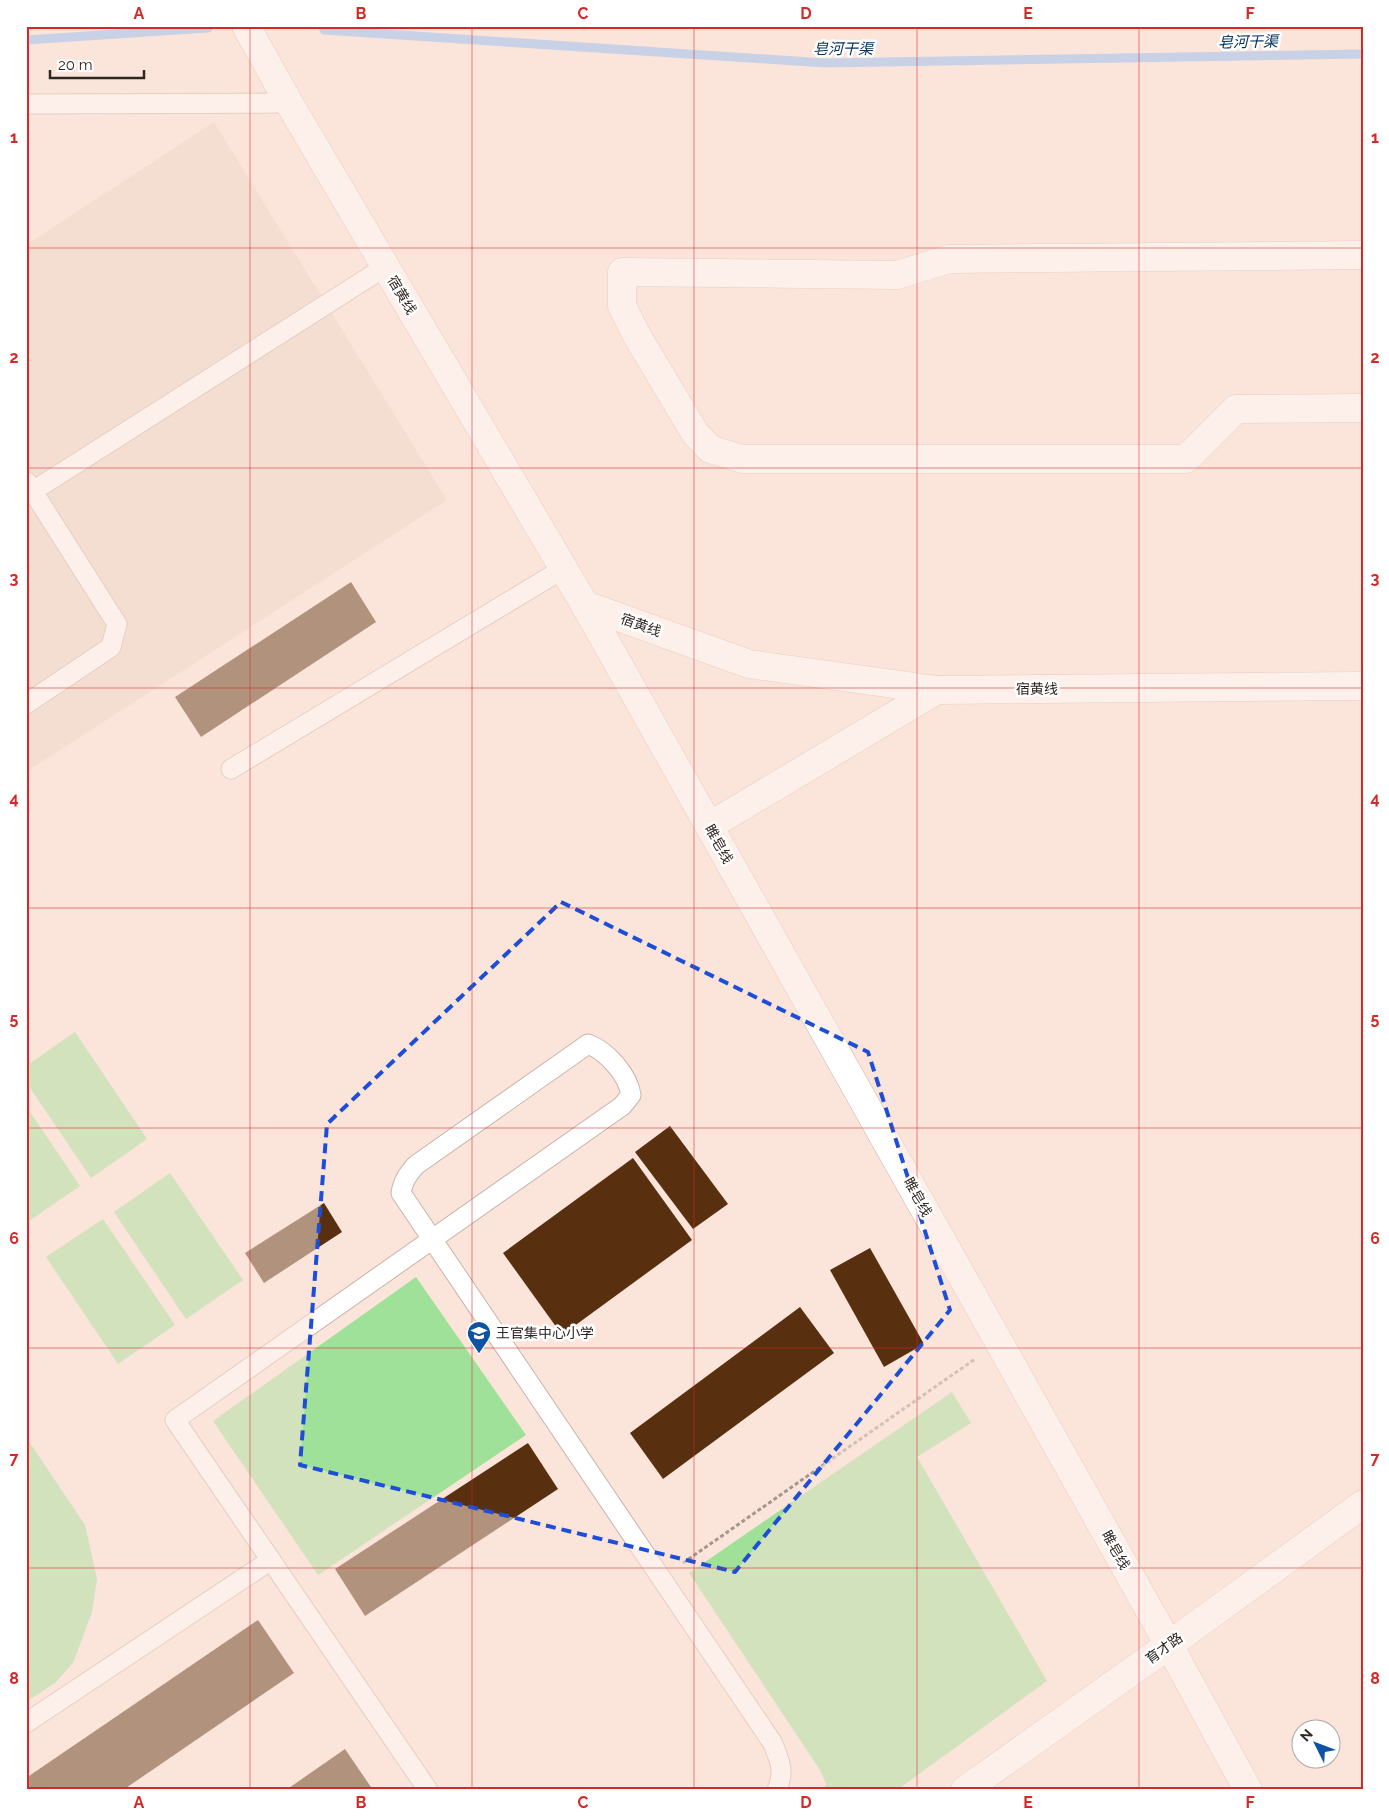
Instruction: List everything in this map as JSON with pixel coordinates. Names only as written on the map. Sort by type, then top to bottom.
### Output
[{"type":"main road","name":"宿黄线","points":[[246,26],[385,267],[585,605],[749,664],[937,690],[1363,686]]},
{"type":"main road","points":[[1363,255],[949,258],[896,275],[622,272],[622,306],[637,336],[695,433],[710,450],[742,459],[1186,459],[1236,409],[1363,408]]},
{"type":"main road","name":"睢皂线","points":[[585,605],[1169,1645],[1248,1790]]},
{"type":"main road","points":[[709,826],[937,690]]},
{"type":"main road","name":"育才路","points":[[965,1790],[1363,1504]]},
{"type":"lane","points":[[26,104],[289,103]]},
{"type":"lane","points":[[26,704],[112,647],[117,624],[30,486],[385,267]]},
{"type":"lane","points":[[231,769],[563,569]]},
{"type":"lane","points":[[428,1790],[176,1420],[432,1239],[622,1106],[631,1095],[630,1085],[603,1051],[588,1044],[416,1165],[402,1184],[401,1193],[432,1239],[661,1578],[772,1742],[780,1760],[782,1776],[777,1790]]},
{"type":"lane","points":[[26,1723],[271,1560]]},
{"type":"path","points":[[661,1578],[999,1342]]},
{"type":"highlighted area","points":[[561,902],[868,1052],[950,1310],[735,1572],[300,1465],[327,1124]]},
{"type":"shaded area","points":[[214,122],[447,500],[26,772],[26,245]]},
{"type":"green space","points":[[75,1032],[147,1139],[91,1178],[26,1082],[26,1066]]},
{"type":"green space","points":[[26,1106],[80,1186],[26,1223]]},
{"type":"green space","points":[[170,1173],[243,1280],[186,1319],[114,1212]]},
{"type":"green space","points":[[103,1219],[175,1325],[118,1364],[46,1257]]},
{"type":"green space","points":[[416,1277],[526,1435],[318,1575],[213,1421]]},
{"type":"green space","points":[[952,1392],[971,1423],[917,1457],[1047,1681],[897,1790],[824,1790],[826,1784],[820,1770],[689,1573]]},
{"type":"green space","points":[[26,1437],[85,1525],[97,1579],[92,1612],[73,1663],[55,1683],[26,1702]]},
{"type":"building","points":[[351,582],[376,622],[201,737],[175,697]]},
{"type":"building","points":[[670,1126],[728,1204],[693,1229],[635,1152]]},
{"type":"building","points":[[633,1158],[692,1240],[562,1335],[503,1253]]},
{"type":"building","points":[[324,1203],[342,1232],[264,1283],[245,1253]]},
{"type":"building","points":[[870,1248],[924,1344],[884,1367],[830,1270]]},
{"type":"building","points":[[800,1307],[834,1353],[663,1479],[630,1433]]},
{"type":"building","points":[[528,1443],[558,1489],[365,1616],[335,1569]]},
{"type":"building","points":[[258,1620],[294,1673],[123,1790],[26,1790],[26,1778]]},
{"type":"building","points":[[345,1749],[373,1790],[286,1790]]},
{"type":"waterway","name":"皂河干渠","points":[[26,40],[208,28]]},
{"type":"waterway","name":"皂河干渠","points":[[324,30],[825,63],[1363,54]]},
{"type":"place","name":"王官集中心小学","points":[[479,1354]]}]
